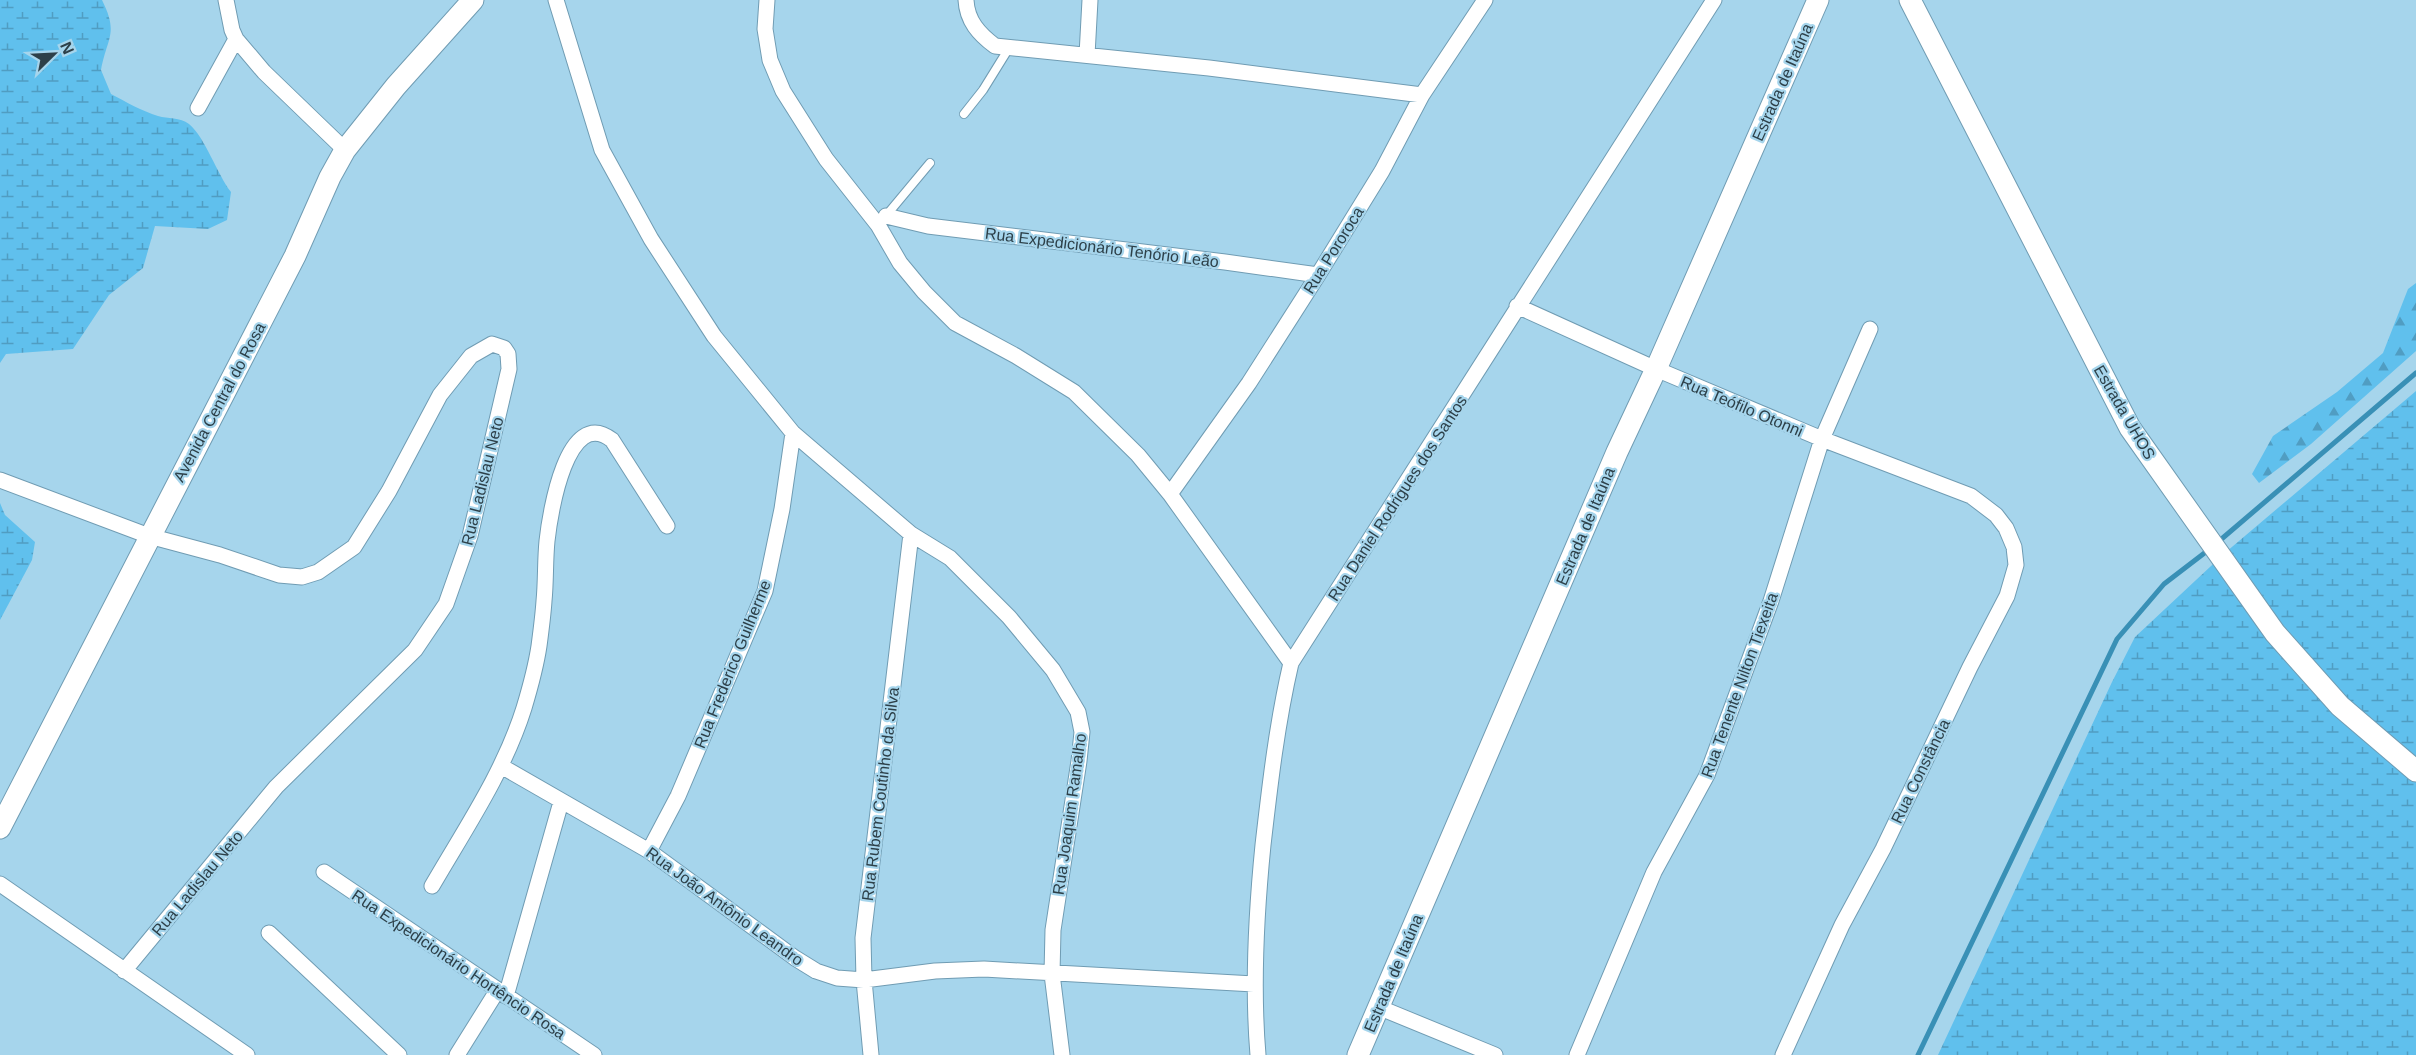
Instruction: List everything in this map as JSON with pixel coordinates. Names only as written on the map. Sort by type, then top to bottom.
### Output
[{"type":"street","points":[[226,0],[231,30],[236,39],[264,72],[345,150]]},
{"type":"street","name":"Avenida Central do Rosa","points":[[0,828],[295,256],[330,177],[345,150],[396,86],[472,0]]},
{"type":"street","name":"Rua Joaquim Ramalho","points":[[556,0],[602,150],[651,239],[714,336],[793,433],[911,534],[950,558],[1009,617],[1053,670],[1078,712],[1082,732],[1079,761],[1053,930],[1052,974],[1062,1055]]},
{"type":"street","points":[[767,0],[765,29],[768,50],[783,91],[826,159],[882,220],[900,263],[924,292],[955,323],[1016,356],[1074,392],[1138,454],[1170,494],[1291,663]]},
{"type":"street","points":[[966,0],[966,8],[973,25],[995,46],[1422,95]]},
{"type":"street","points":[[1087,55],[1090,0]]},
{"type":"street","name":"Rua Pororoca","points":[[1170,494],[1249,383],[1318,275],[1382,171],[1422,95],[1485,0]]},
{"type":"street","name":"Rua Daniel Rodrigues dos Santos","points":[[1258,1055],[1254,984],[1256,919],[1267,807],[1282,700],[1291,663],[1714,0]]},
{"type":"street","name":"Estrada de Itaúna","points":[[1358,1055],[1617,452],[1656,369],[1818,0]]},
{"type":"street","name":"Estrada UHOS","points":[[1911,0],[2130,428],[2194,522],[2275,633],[2340,706],[2416,771]]},
{"type":"street","points":[[198,108],[236,39]]},
{"type":"street","name":"Rua Expedicionário Tenório Leão","points":[[882,220],[1318,275]]},
{"type":"street","name":"Rua Teófilo Otonni","points":[[1517,306],[1656,369],[1822,439],[1971,496]]},
{"type":"street","name":"Rua Tenente Nilton Tiexeita","points":[[1577,1055],[1654,872],[1707,775],[1771,601],[1822,439],[1870,328]]},
{"type":"street","name":"Rua Ladislau Neto","points":[[124,971],[276,787],[415,650],[446,604],[470,536],[509,369],[508,354],[504,348],[492,344],[471,356],[440,395],[389,491],[354,547],[318,572],[302,577],[279,575],[220,555],[149,536]]},
{"type":"street","points":[[432,886],[501,766],[524,709],[539,648],[547,541],[558,486],[566,460],[575,444],[588,433],[596,431],[604,433],[612,440],[667,526]]},
{"type":"street","name":"Rua Frederico Guilherme","points":[[649,851],[678,796],[765,591],[782,510],[793,433]]},
{"type":"street","points":[[0,480],[149,536]]},
{"type":"street","name":"Rua Constância","points":[[1783,1055],[1842,925],[1883,849],[1970,667],[2007,596],[2016,565],[2014,547],[2006,528],[1996,514],[1971,496]]},
{"type":"street","name":"Rua Rubem Coutinho da Silva","points":[[871,1055],[864,980],[863,938],[911,534]]},
{"type":"street","name":"Rua João Antônio Leandro","points":[[501,766],[649,851],[809,967],[837,978],[864,980],[935,971],[984,969],[1052,974],[1181,978],[1254,984]]},
{"type":"street","points":[[457,1055],[501,993],[561,802]]},
{"type":"street","name":"Rua Expedicionário Hortêncio Rosa","points":[[324,872],[594,1055]]},
{"type":"street","points":[[0,884],[247,1055]]},
{"type":"street","points":[[269,933],[399,1055]]},
{"type":"street","points":[[1378,1007],[1495,1055]]},
{"type":"lane","points":[[964,114],[983,90],[1009,48]]},
{"type":"lane","points":[[882,220],[930,163]]},
{"type":"green space","points":[[0,0],[102,0],[111,28],[101,70],[111,94],[152,114],[182,120],[189,124],[200,138],[231,192],[227,220],[208,229],[155,226],[143,268],[109,295],[73,349],[6,354],[0,363]]},
{"type":"green space","points":[[2416,283],[2416,351],[2311,444],[2259,483],[2252,474],[2273,436],[2337,392],[2383,353],[2408,289]]},
{"type":"green space","points":[[2416,391],[2416,1055],[1938,1055],[2135,637],[2226,552]]},
{"type":"green space","points":[[0,503],[5,515],[35,542],[32,560],[0,620]]},
{"type":"waterway","points":[[2218,542],[2416,373]]},
{"type":"waterway","points":[[1918,1055],[2117,639],[2164,584],[2211,548]]}]
